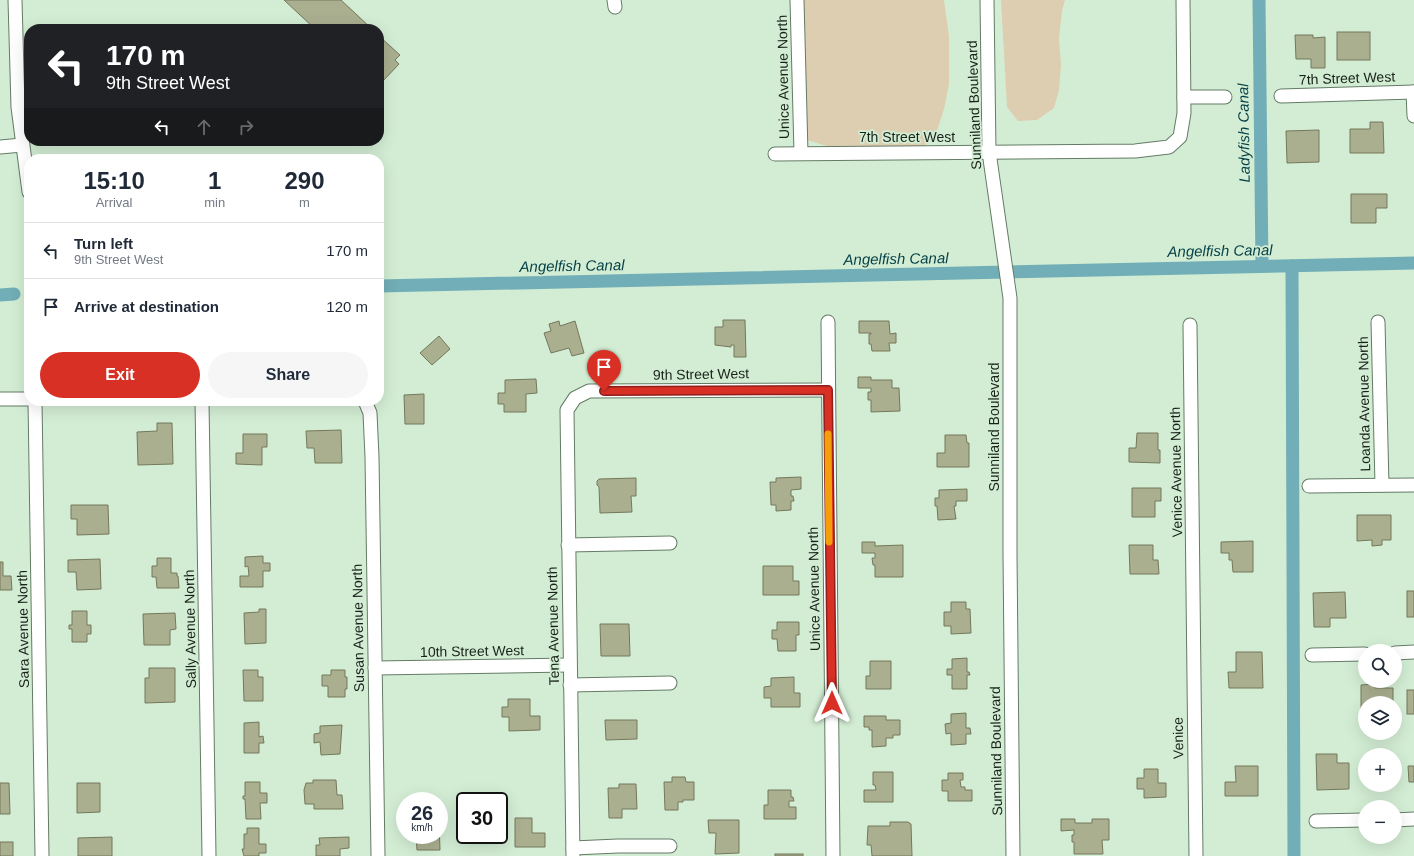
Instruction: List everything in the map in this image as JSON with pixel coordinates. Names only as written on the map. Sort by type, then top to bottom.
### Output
[{"type":"street","points":[[15,0],[16,74],[24,158]]},
{"type":"street","name":"Unice Avenue North","points":[[797,0],[801,153]]},
{"type":"street","name":"Sunniland Boulevard","points":[[987,0],[989,152],[1010,298],[1010,554],[1013,856]]},
{"type":"street","points":[[1183,0],[1184,97],[1225,97]]},
{"type":"street","points":[[1414,92],[1414,116]]},
{"type":"street","name":"7th Street West","points":[[1280,96],[1414,92]]},
{"type":"street","name":"7th Street West","points":[[775,154],[1135,151],[1169,147],[1180,137],[1184,113],[1184,97]]},
{"type":"street","points":[[0,147],[22,144]]},
{"type":"street","name":"Unice Avenue North","points":[[828,322],[833,856]]},
{"type":"street","name":"Loanda Avenue North","points":[[1378,322],[1382,485]]},
{"type":"street","name":"Venice Avenue North","points":[[1190,325],[1193,619]]},
{"type":"street","name":"9th Street West","points":[[575,398],[589,391],[828,390]]},
{"type":"street","name":"Tena Avenue North","points":[[573,852],[569,665],[567,410],[575,398]]},
{"type":"street","points":[[0,399],[24,399]]},
{"type":"street","name":"Sara Avenue North","points":[[35,406],[42,856]]},
{"type":"street","name":"Sally Avenue North","points":[[202,406],[209,856]]},
{"type":"street","name":"Susan Avenue North","points":[[367,406],[370,413],[372,456],[378,856]]},
{"type":"street","points":[[1308,486],[1414,485]]},
{"type":"street","points":[[568,545],[670,543]]},
{"type":"street","name":"Venice","points":[[1193,619],[1196,856]]},
{"type":"street","points":[[1402,653],[1414,652]]},
{"type":"street","points":[[1312,655],[1358,654]]},
{"type":"street","name":"10th Street West","points":[[375,668],[569,665]]},
{"type":"street","points":[[570,685],[670,683]]},
{"type":"street","points":[[1402,820],[1414,819]]},
{"type":"street","points":[[1316,821],[1358,820]]},
{"type":"street","points":[[573,852],[618,846],[670,846]]},
{"type":"shaded area","points":[[802,0],[944,0],[949,36],[949,84],[944,109],[937,131],[929,143],[917,150],[847,152],[807,140],[804,115]]},
{"type":"shaded area","points":[[1001,0],[1065,0],[1062,11],[1059,38],[1061,65],[1059,90],[1054,108],[1037,120],[1018,121],[1007,107]]},
{"type":"building","points":[[284,0],[341,0],[367,24],[310,24]]},
{"type":"building","points":[[1337,32],[1370,32],[1370,60],[1337,60]]},
{"type":"building","points":[[1295,35],[1313,35],[1313,38],[1325,37],[1325,68],[1311,68],[1311,59],[1296,59]]},
{"type":"building","points":[[384,41],[400,55],[395,60],[399,64],[384,80]]},
{"type":"building","points":[[1370,122],[1383,122],[1384,153],[1350,153],[1350,129],[1370,129]]},
{"type":"building","points":[[1319,130],[1319,162],[1287,163],[1286,131]]},
{"type":"building","points":[[1351,194],[1387,194],[1387,208],[1376,208],[1376,223],[1351,223]]},
{"type":"building","points":[[723,320],[745,320],[746,357],[734,357],[734,345],[731,345],[731,347],[715,345],[715,327],[723,327]]},
{"type":"building","points":[[559,321],[560,326],[575,321],[584,353],[572,356],[569,348],[551,353],[544,333],[551,331],[549,324]]},
{"type":"building","points":[[859,321],[889,321],[890,334],[896,333],[896,343],[889,343],[890,351],[872,351],[871,344],[869,344],[869,334],[871,333],[859,333]]},
{"type":"building","points":[[439,336],[450,349],[432,365],[420,353]]},
{"type":"building","points":[[858,377],[871,377],[871,380],[892,380],[892,388],[899,388],[900,411],[871,412],[871,400],[868,400],[868,392],[871,392],[871,388],[858,388]]},
{"type":"building","points":[[536,379],[537,393],[526,394],[526,412],[504,412],[504,404],[498,404],[498,393],[505,393],[505,380]]},
{"type":"building","points":[[424,394],[424,424],[405,424],[404,395]]},
{"type":"building","points":[[157,423],[172,423],[173,464],[138,465],[137,432],[157,431]]},
{"type":"building","points":[[341,430],[342,463],[315,463],[314,448],[307,448],[306,431]]},
{"type":"building","points":[[1137,433],[1158,433],[1160,463],[1129,462],[1129,448],[1136,448]]},
{"type":"building","points":[[243,434],[267,434],[267,447],[262,447],[262,465],[236,464],[236,453],[243,453]]},
{"type":"building","points":[[945,435],[966,435],[967,443],[969,443],[969,467],[937,467],[937,453],[945,453]]},
{"type":"building","points":[[801,477],[801,489],[791,490],[791,496],[793,496],[794,501],[791,501],[791,510],[776,511],[776,505],[771,505],[770,482],[776,482],[776,478]]},
{"type":"building","points":[[636,478],[636,496],[631,496],[632,512],[600,513],[599,487],[597,485],[597,481],[599,479]]},
{"type":"building","points":[[1132,488],[1161,488],[1161,501],[1155,501],[1155,517],[1132,517]]},
{"type":"building","points":[[967,489],[967,501],[956,501],[956,506],[954,506],[956,519],[938,520],[935,498],[939,498],[939,490]]},
{"type":"building","points":[[71,505],[108,505],[109,534],[77,535],[77,519],[71,519]]},
{"type":"building","points":[[1357,515],[1391,515],[1391,540],[1382,540],[1382,545],[1372,546],[1372,540],[1357,541]]},
{"type":"building","points":[[1253,541],[1253,572],[1233,572],[1232,560],[1229,560],[1229,553],[1221,553],[1221,542]]},
{"type":"building","points":[[862,542],[875,542],[875,546],[903,545],[903,577],[875,577],[875,565],[873,565],[872,558],[875,558],[875,553],[862,553]]},
{"type":"building","points":[[1129,545],[1153,545],[1153,560],[1158,560],[1159,574],[1130,574]]},
{"type":"building","points":[[263,556],[263,563],[270,563],[270,571],[263,571],[263,587],[240,587],[240,576],[249,576],[248,566],[245,567],[245,557]]},
{"type":"building","points":[[157,558],[171,558],[171,573],[177,573],[179,588],[157,588],[156,577],[152,577],[152,566],[157,566]]},
{"type":"building","points":[[100,559],[101,589],[77,590],[76,572],[68,572],[68,560]]},
{"type":"building","points":[[0,562],[3,562],[3,576],[11,576],[12,590],[0,590]]},
{"type":"building","points":[[763,566],[793,566],[793,581],[799,581],[799,595],[763,595]]},
{"type":"building","points":[[1407,591],[1414,591],[1414,617],[1407,617]]},
{"type":"building","points":[[1345,592],[1346,618],[1330,618],[1330,627],[1314,627],[1313,593]]},
{"type":"building","points":[[951,602],[966,602],[966,609],[970,609],[971,633],[951,634],[951,626],[944,626],[944,612],[951,612]]},
{"type":"building","points":[[259,609],[266,609],[266,643],[245,644],[244,613],[259,612]]},
{"type":"building","points":[[72,611],[87,611],[87,625],[91,625],[91,634],[87,634],[87,642],[72,642],[72,629],[69,629],[69,625],[72,625]]},
{"type":"building","points":[[175,613],[176,629],[170,630],[170,645],[144,645],[143,614]]},
{"type":"building","points":[[777,622],[799,622],[799,635],[796,635],[796,651],[778,651],[777,639],[772,639],[772,630],[777,630]]},
{"type":"building","points":[[600,624],[629,624],[630,656],[601,656]]},
{"type":"building","points":[[1236,652],[1262,652],[1263,688],[1229,688],[1228,672],[1236,672]]},
{"type":"building","points":[[967,658],[967,672],[969,672],[970,675],[967,675],[967,689],[952,689],[952,675],[947,675],[947,669],[952,669],[952,659]]},
{"type":"building","points":[[870,661],[891,661],[891,689],[866,689],[866,676],[870,676]]},
{"type":"building","points":[[149,668],[175,668],[175,702],[145,703],[145,678],[149,678]]},
{"type":"building","points":[[243,670],[258,670],[258,677],[263,677],[263,701],[244,701]]},
{"type":"building","points":[[331,670],[345,670],[345,677],[347,677],[347,689],[345,689],[345,697],[328,697],[328,686],[322,686],[322,675],[331,675]]},
{"type":"building","points":[[794,677],[794,693],[800,693],[800,707],[771,707],[771,698],[764,698],[764,687],[771,686],[771,678]]},
{"type":"building","points":[[1361,688],[1393,688],[1393,696],[1361,696]]},
{"type":"building","points":[[1407,690],[1414,690],[1414,714],[1407,714]]},
{"type":"building","points":[[508,699],[530,699],[530,716],[540,716],[540,730],[509,731],[509,717],[502,717],[502,707],[508,707]]},
{"type":"building","points":[[966,713],[966,728],[970,728],[971,734],[966,734],[966,744],[951,745],[951,733],[946,734],[945,724],[951,723],[951,714]]},
{"type":"building","points":[[864,716],[886,716],[886,720],[900,720],[900,735],[893,735],[893,738],[886,738],[886,746],[872,747],[872,730],[869,730],[869,727],[864,727]]},
{"type":"building","points":[[605,720],[637,720],[637,739],[606,740]]},
{"type":"building","points":[[259,722],[259,737],[263,736],[264,743],[259,743],[259,753],[244,753],[244,723]]},
{"type":"building","points":[[342,725],[340,754],[321,755],[320,742],[314,743],[314,734],[320,733],[320,726]]},
{"type":"building","points":[[1316,754],[1337,754],[1337,763],[1349,763],[1349,789],[1317,790]]},
{"type":"building","points":[[1235,766],[1258,766],[1258,796],[1225,796],[1225,782],[1236,782]]},
{"type":"building","points":[[1408,766],[1414,766],[1414,782],[1409,782]]},
{"type":"building","points":[[1144,769],[1158,769],[1158,783],[1166,783],[1166,797],[1144,798],[1144,789],[1137,789],[1137,778],[1144,778]]},
{"type":"building","points":[[873,772],[893,772],[893,802],[864,802],[864,790],[876,790],[875,785],[873,785]]},
{"type":"building","points":[[948,773],[963,773],[963,780],[960,780],[961,787],[965,787],[965,790],[972,790],[972,801],[948,801],[948,791],[942,791],[942,780],[948,780]]},
{"type":"building","points":[[672,777],[685,777],[686,782],[694,782],[694,800],[683,800],[683,802],[678,802],[678,810],[665,810],[664,782],[672,782]]},
{"type":"building","points":[[313,780],[336,780],[337,795],[342,795],[343,809],[314,809],[314,804],[305,804],[304,790],[306,783],[313,783]]},
{"type":"building","points":[[245,782],[260,782],[260,793],[267,793],[267,803],[260,803],[261,819],[246,819],[245,799],[243,799],[243,796],[245,796]]},
{"type":"building","points":[[0,783],[9,783],[10,814],[0,814]]},
{"type":"building","points":[[77,783],[100,783],[100,812],[77,813]]},
{"type":"building","points":[[619,784],[636,784],[637,809],[622,809],[622,818],[609,818],[608,788],[619,788]]},
{"type":"building","points":[[768,790],[791,790],[791,797],[793,797],[794,801],[789,801],[789,807],[796,807],[796,819],[764,819],[764,805],[768,805]]},
{"type":"building","points":[[515,818],[532,818],[532,833],[545,833],[545,847],[515,847]]},
{"type":"building","points":[[1061,819],[1075,819],[1075,823],[1092,823],[1092,819],[1109,819],[1109,840],[1102,840],[1103,854],[1074,854],[1074,842],[1072,842],[1072,835],[1074,835],[1074,830],[1061,831]]},
{"type":"building","points":[[708,820],[739,820],[739,853],[715,854],[716,833],[709,833]]},
{"type":"building","points":[[890,822],[908,822],[911,824],[912,856],[872,856],[871,845],[867,845],[868,826],[890,826]]},
{"type":"building","points":[[247,828],[259,828],[259,844],[266,844],[266,853],[259,853],[259,856],[244,856],[242,849],[244,849],[244,834],[247,834]]},
{"type":"building","points":[[112,837],[112,856],[78,856],[78,838]]},
{"type":"building","points":[[349,837],[349,848],[340,849],[340,856],[316,856],[316,845],[320,845],[319,838]]},
{"type":"building","points":[[0,842],[13,842],[13,856],[0,856]]},
{"type":"building","points":[[417,844],[440,844],[440,850],[417,850]]},
{"type":"building","points":[[775,854],[803,854],[803,856],[775,856]]},
{"type":"waterway","name":"Ladyfish Canal","points":[[1259,0],[1262,266]]},
{"type":"waterway","name":"Angelfish Canal","points":[[384,286],[1414,263]]},
{"type":"waterway","points":[[1292,266],[1294,856]]},
{"type":"waterway","name":"Angelfish Canal","points":[[0,295],[14,294]]},
{"type":"slow traffic","points":[[828,434],[829,542]]},
{"type":"route","points":[[604,391],[828,390],[832,703]]}]
